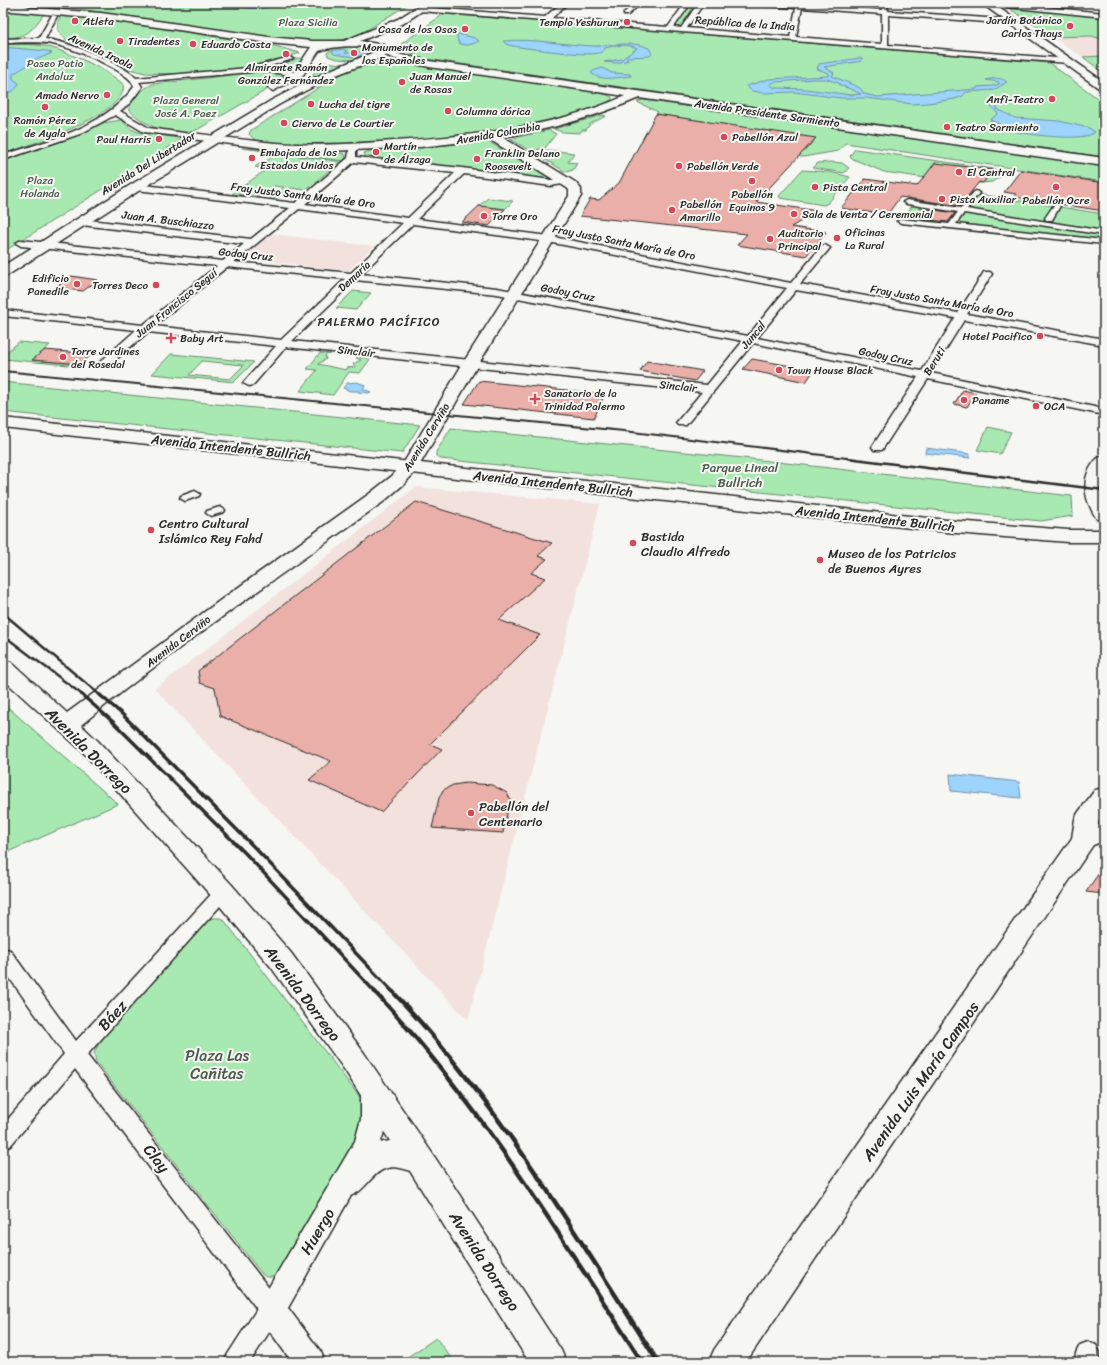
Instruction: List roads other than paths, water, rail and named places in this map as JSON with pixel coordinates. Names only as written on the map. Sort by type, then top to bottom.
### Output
[{"type":"main road","points":[[6,9],[30,3]]},
{"type":"main road","points":[[49,4],[73,3]]},
{"type":"main road","name":"Avenida Del Libertador","points":[[276,102],[311,71],[322,57],[325,50],[360,39],[377,30],[401,21],[428,3]]},
{"type":"main road","points":[[987,3],[1104,87]]},
{"type":"main road","name":"Avenida Presidente Sarmiento","points":[[49,4],[101,16]]},
{"type":"main road","name":"Avenida Presidente Sarmiento","points":[[6,9],[101,16],[269,40],[312,44],[366,44],[382,49],[399,57],[429,64],[1104,162]]},
{"type":"main road","name":"Avenida Del Libertador","points":[[3,272],[136,187],[276,102],[332,73],[374,57],[382,49],[384,40],[401,21]]},
{"type":"main road","name":"Avenida Presidente Sarmiento","points":[[269,40],[274,43],[322,57],[363,61],[429,64]]},
{"type":"main road","name":"Avenida Del Libertador","points":[[261,96],[297,74],[304,67],[322,57]]},
{"type":"main road","name":"Avenida Colombia","points":[[191,136],[282,147],[353,153],[526,129],[605,108],[638,94]]},
{"type":"main road","name":"Avenida Del Libertador","points":[[173,147],[210,125]]},
{"type":"main road","name":"Avenida Cerviño","points":[[66,725],[99,699],[376,498],[398,480],[410,467],[471,363],[575,196],[575,189],[565,181],[490,135]]},
{"type":"main road","points":[[9,250],[39,232]]},
{"type":"main road","name":"Avenida Intendente Bullrich","points":[[3,423],[956,527],[1068,536],[1104,536]]},
{"type":"main road","points":[[1104,461],[1094,475],[1096,503],[1104,515]]},
{"type":"main road","name":"Avenida Dorrego","points":[[3,667],[90,746],[223,892],[281,960],[374,1091],[549,1362]]},
{"type":"main road","points":[[39,700],[50,704],[64,706],[82,704],[99,699]]},
{"type":"main road","points":[[90,746],[87,731],[89,720],[99,699]]},
{"type":"main road","name":"Avenida Luis María Campos","points":[[726,1362],[952,1035],[1094,836],[1088,819],[1104,796]]},
{"type":"main road","points":[[346,1183],[368,1162],[380,1155],[395,1153],[409,1156],[421,1162]]},
{"type":"street","points":[[547,19],[565,3]]},
{"type":"street","points":[[626,14],[638,3]]},
{"type":"street","points":[[420,9],[547,19],[672,26],[688,3]]},
{"type":"street","points":[[685,27],[701,3]]},
{"type":"street","points":[[758,3],[1014,22]]},
{"type":"street","points":[[885,3],[885,46]]},
{"type":"street","points":[[987,3],[1104,15]]},
{"type":"street","points":[[1066,11],[1076,3]]},
{"type":"street","points":[[793,38],[800,5]]},
{"type":"street","points":[[41,40],[54,16]]},
{"type":"street","name":"República de la India","points":[[672,26],[793,38],[1068,61]]},
{"type":"street","name":"Avenida Iraola","points":[[3,41],[41,40],[56,42],[85,54],[128,75],[135,80],[250,70],[279,71],[297,74]]},
{"type":"street","name":"Avenida Iraola","points":[[250,70],[290,59]]},
{"type":"street","points":[[3,158],[64,137],[115,112],[134,94],[138,87],[135,80]]},
{"type":"street","points":[[115,112],[147,130],[191,136]]},
{"type":"street","points":[[353,153],[462,171],[551,183],[565,181]]},
{"type":"street","name":"Juan Francisco Seguí","points":[[104,364],[145,328],[299,206],[353,153]]},
{"type":"street","name":"Demaría","points":[[249,383],[284,343],[462,171]]},
{"type":"street","name":"Fray Justo Santa María de Oro","points":[[136,187],[411,220],[548,239],[793,286],[1104,342]]},
{"type":"street","points":[[951,226],[976,193]]},
{"type":"street","points":[[907,202],[965,208],[1104,232]]},
{"type":"street","points":[[1037,235],[1056,206]]},
{"type":"street","points":[[901,221],[1104,242]]},
{"type":"street","points":[[1047,221],[1104,227]]},
{"type":"street","name":"Juan A. Buschiazzo","points":[[81,222],[252,242]]},
{"type":"street","name":"Godoy Cruz","points":[[21,243],[514,294],[749,339],[1104,412]]},
{"type":"street","name":"Juncal","points":[[682,423],[749,339],[825,248]]},
{"type":"street","name":"Beruti","points":[[878,447],[962,316],[987,274]]},
{"type":"street","name":"Sinclair","points":[[3,313],[709,389]]},
{"type":"street","points":[[185,498],[195,494]]},
{"type":"street","name":"Báez","points":[[3,1140],[75,1055],[223,892]]},
{"type":"street","name":"Clay","points":[[3,955],[75,1055],[148,1148],[310,1362]]},
{"type":"street","name":"Huergo","points":[[236,1362],[271,1309],[346,1183],[367,1144],[374,1124],[376,1109],[374,1091]]},
{"type":"water","points":[[218,3],[277,3],[257,9]]},
{"type":"water","points":[[450,32],[475,38],[479,41],[474,44],[463,45],[458,42],[457,36]]},
{"type":"water","points":[[526,40],[595,46],[636,44],[649,48],[652,54],[650,56],[628,57],[626,59],[629,60],[616,63],[604,62],[622,59],[637,48],[626,45],[617,46],[605,48],[603,52],[596,54],[586,54],[512,46],[503,41]]},
{"type":"water","points":[[3,47],[47,51],[52,53],[38,59],[13,74],[13,79],[19,83],[18,86],[13,91],[3,95]]},
{"type":"water","points":[[343,49],[348,51],[345,53],[364,51],[370,53],[361,56],[343,56],[334,54],[332,51]]},
{"type":"water","points":[[860,58],[864,59],[862,61],[824,67],[834,73],[832,76],[856,86],[861,89],[864,94],[878,97],[977,89],[977,87],[999,84],[999,82],[986,80],[997,78],[1007,82],[994,90],[966,92],[963,96],[955,99],[912,104],[866,98],[841,98],[794,92],[764,93],[752,91],[746,86],[769,79],[829,76],[829,73],[817,69],[819,64]],"holes":[[[827,79],[861,94],[851,95],[806,89],[779,88],[773,87],[770,84],[776,82]]]},
{"type":"water","points":[[602,68],[612,73],[630,74],[631,76],[605,78],[595,76],[591,73]]},
{"type":"water","points":[[999,100],[1004,101],[997,104],[997,109],[1015,118],[1059,121],[1089,128],[1095,132],[1081,137],[1070,137],[1034,135],[1018,132],[990,120],[998,114],[991,106]]},
{"type":"water","points":[[357,382],[365,385],[363,389],[371,392],[350,391],[343,388],[347,383]]},
{"type":"water","points":[[926,448],[970,454],[970,458],[925,453]]},
{"type":"water","points":[[950,774],[1019,782],[1021,798],[951,791]]},
{"type":"railway","points":[[3,371],[624,431],[855,459]]},
{"type":"railway","points":[[847,458],[1104,490]]},
{"type":"railway","points":[[3,613],[101,696]]},
{"type":"railway","points":[[3,635],[84,696]]},
{"type":"railway","points":[[82,695],[112,721],[245,853],[376,993]]},
{"type":"railway","points":[[100,695],[123,715],[255,848],[394,993]]},
{"type":"railway","points":[[375,992],[413,1035],[484,1125],[549,1218],[642,1362]]},
{"type":"railway","points":[[393,992],[431,1034],[467,1078],[501,1124],[566,1218],[658,1362]]},
{"type":"place","name":"Atleta","points":[[75,21]]},
{"type":"place","name":"Templo Yeshurun","points":[[627,22]]},
{"type":"place","name":"Jardín Botánico Carlos Thays","points":[[1070,26]]},
{"type":"place","name":"Casa de los Osos","points":[[465,29]]},
{"type":"place","name":"Tiradentes","points":[[120,41]]},
{"type":"place","name":"Eduardo Costa","points":[[193,44]]},
{"type":"place","name":"Monumento de los Españoles","points":[[354,53]]},
{"type":"place","name":"Almirante Ramón González Fernández","points":[[286,54]]},
{"type":"place","name":"Juan Manuel de Rosas","points":[[402,82]]},
{"type":"place","name":"Amado Nervo","points":[[107,95]]},
{"type":"place","name":"Anfi-Teatro","points":[[1052,99]]},
{"type":"place","name":"Lucha del tigre","points":[[311,104]]},
{"type":"place","name":"Ramón Pérez de Ayala","points":[[45,107]]},
{"type":"place","name":"Columna dórica","points":[[448,111]]},
{"type":"place","name":"Ciervo de Le Courtier","points":[[284,123]]},
{"type":"place","name":"Teatro Sarmiento","points":[[947,127]]},
{"type":"place","name":"Pabellón Azul","points":[[724,137]]},
{"type":"place","name":"Paul Harris","points":[[159,139]]},
{"type":"place","name":"Martín de Álzaga","points":[[376,152]]},
{"type":"place","name":"Embajada de los Estados Unidos","points":[[252,158]]},
{"type":"place","name":"Franklin Delano Roosevelt","points":[[477,159]]},
{"type":"place","name":"Pabellón Verde","points":[[679,166]]},
{"type":"place","name":"El Central","points":[[959,172]]},
{"type":"place","name":"Pabellón Equinos 9","points":[[752,181]]},
{"type":"place","name":"Pista Central","points":[[815,187]]},
{"type":"place","name":"Pabellón Ocre","points":[[1056,187]]},
{"type":"place","name":"Pista Auxiliar","points":[[942,199]]},
{"type":"place","name":"Pabellón Amarillo","points":[[672,210]]},
{"type":"place","name":"Sala de Venta / Ceremonial","points":[[794,214]]},
{"type":"place","name":"Torre Oro","points":[[484,216]]},
{"type":"place","name":"Oficinas La Rural","points":[[837,238]]},
{"type":"place","name":"Auditorio Principal","points":[[770,239]]},
{"type":"place","name":"Edificio Panedile","points":[[77,284]]},
{"type":"place","name":"Torres Deco","points":[[156,285]]},
{"type":"place","name":"Hotel Pacifico","points":[[1040,336]]},
{"type":"place","name":"Baby Art","points":[[171,338]]},
{"type":"place","name":"Torre Jardines del Rosedal","points":[[63,357]]},
{"type":"place","name":"Town House Black","points":[[779,370]]},
{"type":"place","name":"Sanatorio de la Trinidad Palermo","points":[[535,399]]},
{"type":"place","name":"Paname","points":[[964,400]]},
{"type":"place","name":"OCA","points":[[1036,406]]},
{"type":"place","name":"Centro Cultural Islámico Rey Fahd","points":[[151,530]]},
{"type":"place","name":"Bastida Claudio Alfredo","points":[[633,543]]},
{"type":"place","name":"Museo de los Patricios de Buenos Ayres","points":[[820,560]]},
{"type":"place","name":"Pabellón del Centenario","points":[[471,813]]},
{"type":"district","name":"PALERMO PACÍFICO","points":[[379,322]]},
{"type":"park label","name":"Plaza Sicilia","points":[[308,22]]},
{"type":"park label","name":"Paseo Patio Andaluz","points":[[55,69]]},
{"type":"park label","name":"Plaza General José A. Paez","points":[[186,106]]},
{"type":"park label","name":"Plaza Holanda","points":[[40,186]]},
{"type":"park label","name":"Parque Lineal Bullrich","points":[[740,474]]},
{"type":"park label","name":"Plaza Las Cañitas","points":[[217,1064]]}]
